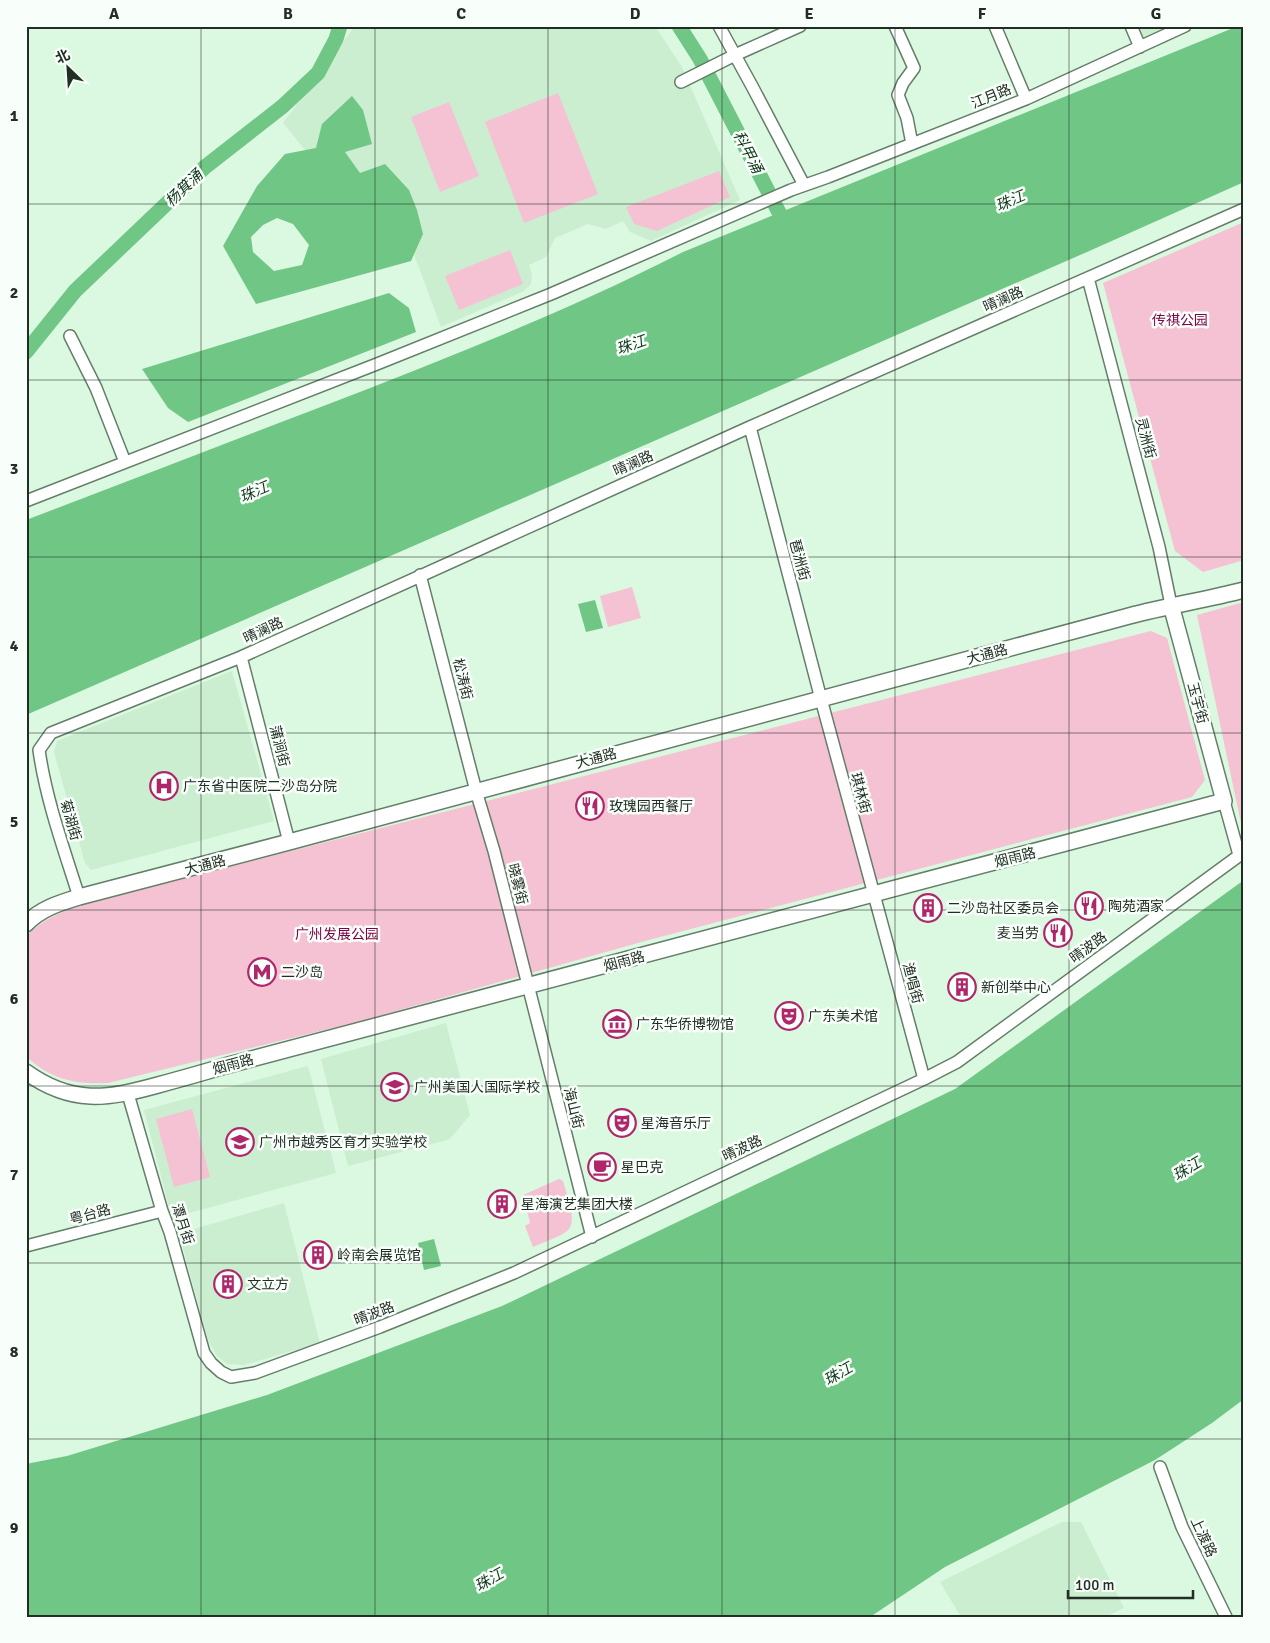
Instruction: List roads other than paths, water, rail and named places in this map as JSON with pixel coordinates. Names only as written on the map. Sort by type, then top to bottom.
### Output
[{"type":"main road","name":"大通路","points":[[1172,605],[1192,594],[1244,580]]},
{"type":"main road","name":"大通路","points":[[26,924],[49,907],[79,897],[1172,605],[1194,602],[1244,590]]},
{"type":"main road","name":"玉宇街","points":[[1172,605],[1224,801]]},
{"type":"main road","name":"烟雨路","points":[[26,1072],[43,1084],[83,1096],[100,1097],[128,1094],[1224,801]]},
{"type":"street","points":[[718,26],[804,186]]},
{"type":"street","points":[[681,82],[800,26]]},
{"type":"street","points":[[895,26],[914,68],[903,83],[898,95],[907,118],[912,144]]},
{"type":"street","points":[[994,26],[1026,99]]},
{"type":"street","points":[[1131,26],[1140,46]]},
{"type":"street","name":"江月路","points":[[26,500],[473,326],[791,190],[1026,99],[1185,26]]},
{"type":"street","name":"晴澜路","points":[[39,750],[51,734],[241,657],[750,427],[1244,209]]},
{"type":"street","name":"灵洲街","points":[[1088,278],[1159,547],[1172,605]]},
{"type":"street","points":[[70,336],[96,388],[125,462]]},
{"type":"street","name":"琶洲街","points":[[750,427],[821,700]]},
{"type":"street","name":"松涛街","points":[[420,575],[476,791]]},
{"type":"street","name":"蒲涧街","points":[[241,657],[289,842]]},
{"type":"street","name":"琪林街","points":[[821,700],[873,894]]},
{"type":"street","name":"菊湖街","points":[[39,750],[52,809],[79,897]]},
{"type":"street","name":"晓雾街","points":[[476,791],[494,851],[528,986]]},
{"type":"street","points":[[1224,801],[1241,853]]},
{"type":"street","name":"晴波路","points":[[211,1363],[221,1372],[231,1377],[255,1373],[434,1306],[514,1273],[924,1079],[957,1062],[1241,853]]},
{"type":"street","name":"渔唱街","points":[[873,894],[924,1079]]},
{"type":"street","name":"海山街","points":[[528,986],[592,1236]]},
{"type":"street","name":"潭月街","points":[[128,1094],[204,1353],[211,1363]]},
{"type":"street","name":"粤台路","points":[[26,1246],[162,1210]]},
{"type":"street","name":"上渡路","points":[[1160,1467],[1182,1527],[1226,1617]]},
{"type":"water","name":"珠江","points":[[1238,26],[1244,26],[1244,182],[26,715],[26,520],[462,351],[596,294],[683,252]]},
{"type":"water","points":[[352,96],[363,110],[372,144],[345,152],[360,173],[385,164],[409,190],[417,210],[423,234],[411,261],[256,304],[223,246],[257,186],[285,154],[316,148],[322,124]],"holes":[[[277,218],[293,224],[309,245],[302,265],[274,271],[253,252],[251,237],[263,225]]]},
{"type":"water","points":[[389,293],[409,308],[416,332],[188,422],[168,408],[142,369]]},
{"type":"water","points":[[595,600],[603,628],[586,632],[578,604]]},
{"type":"water","name":"珠江","points":[[1244,880],[1244,1399],[1212,1423],[1155,1460],[945,1567],[870,1617],[26,1617],[26,1464],[67,1456],[267,1395],[502,1306],[955,1089]]},
{"type":"water","points":[[434,1239],[441,1266],[424,1270],[418,1243]]},
{"type":"waterway","name":"杨箕涌","points":[[26,352],[75,291],[205,167],[283,106],[318,73],[336,39],[340,26]]},
{"type":"waterway","name":"科甲涌","points":[[679,26],[700,59],[788,230]]},
{"type":"place","name":"广东省中医院二沙岛分院","points":[[164,786]]},
{"type":"place","name":"玫瑰园西餐厅","points":[[590,806]]},
{"type":"place","name":"陶苑酒家","points":[[1089,906]]},
{"type":"place","name":"二沙岛社区委员会","points":[[928,908]]},
{"type":"place","name":"麦当劳","points":[[1058,933]]},
{"type":"place","name":"二沙岛","points":[[262,972]]},
{"type":"place","name":"新创举中心","points":[[962,987]]},
{"type":"place","name":"广东美术馆","points":[[789,1016]]},
{"type":"place","name":"广东华侨博物馆","points":[[617,1024]]},
{"type":"place","name":"广州美国人国际学校","points":[[395,1087]]},
{"type":"place","name":"星海音乐厅","points":[[622,1123]]},
{"type":"place","name":"广州市越秀区育才实验学校","points":[[240,1142]]},
{"type":"place","name":"星巴克","points":[[602,1167]]},
{"type":"place","name":"星海演艺集团大楼","points":[[502,1204]]},
{"type":"place","name":"岭南会展览馆","points":[[318,1255]]},
{"type":"place","name":"文立方","points":[[228,1284]]},
{"type":"park label","name":"传祺公园","points":[[1180,320]]},
{"type":"park label","name":"广州发展公园","points":[[337,934]]}]
